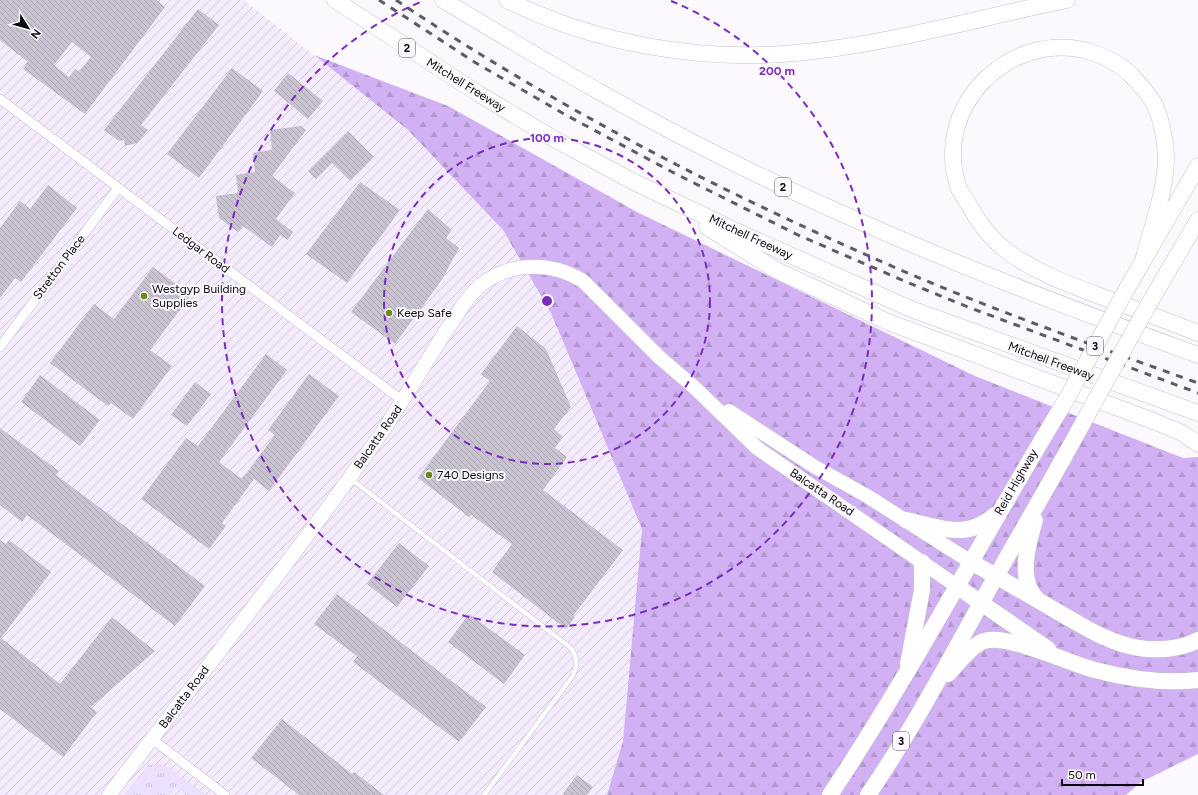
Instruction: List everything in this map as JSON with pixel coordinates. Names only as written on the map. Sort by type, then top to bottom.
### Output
[{"type":"highway","name":"Mitchell Freeway","points":[[334,0],[479,94],[556,140],[632,180],[734,230],[911,309],[1198,414]]},
{"type":"highway","name":"2","points":[[443,0],[533,55],[611,98],[766,178],[913,245],[977,272],[1198,355]]},
{"type":"highway","points":[[507,0],[524,8],[578,28],[606,36],[640,44],[712,55],[794,53],[879,41],[1067,0]]},
{"type":"highway","points":[[1144,258],[1163,181],[1166,159],[1163,137],[1156,108],[1139,83],[1128,72],[1113,61],[1100,55],[1071,47],[1037,50],[1008,61],[996,69],[976,89],[966,103],[959,119],[954,142],[955,172],[960,190],[976,218],[1007,251],[1037,271],[1198,333]]},
{"type":"highway","name":"Reid Highway","points":[[830,795],[906,676],[958,587],[999,511],[1066,400],[1124,292],[1198,166]]},
{"type":"highway","points":[[632,180],[776,270],[797,280],[888,322],[1156,422],[1182,433],[1198,444]]},
{"type":"highway","name":"3","points":[[868,795],[934,687],[981,602],[1040,502],[1150,302],[1198,220]]},
{"type":"highway","points":[[1038,600],[1027,585],[1026,571],[1029,539],[1040,502]]},
{"type":"highway","points":[[906,520],[962,531],[975,528],[986,523],[999,511]]},
{"type":"highway","points":[[906,676],[922,590],[922,562]]},
{"type":"highway","points":[[971,562],[1102,636],[1138,648],[1158,650],[1176,648],[1198,640]]},
{"type":"highway","points":[[958,587],[1057,656]]},
{"type":"highway","points":[[934,687],[974,648],[985,641],[1006,641],[1057,656],[1094,670],[1121,676],[1168,682],[1198,680]]},
{"type":"main road","name":"Balcatta Road","points":[[109,795],[349,478],[403,401],[420,372],[465,304],[482,284],[500,273],[524,267],[553,267],[572,274],[583,281],[659,357],[694,387],[757,448],[958,587]]},
{"type":"main road","name":"Balcatta Road","points":[[694,387],[765,436],[906,520],[971,562]]},
{"type":"street","name":"Ledgar Road","points":[[0,99],[403,401]]},
{"type":"street","name":"Stretton Place","points":[[0,347],[118,188]]},
{"type":"street","points":[[152,739],[225,795]]},
{"type":"lane","points":[[349,478],[571,648],[577,657],[577,667],[572,677],[484,795]]},
{"type":"shaded area","points":[[0,0],[244,0],[408,130],[503,230],[551,313],[642,529],[623,741],[607,795],[0,795]]},
{"type":"green space","points":[[314,55],[448,106],[637,212],[975,376],[1183,458],[1198,457],[1198,754],[1141,782],[1126,795],[607,795],[623,741],[642,529],[551,313],[503,230],[408,130]]},
{"type":"green space","points":[[160,764],[169,768],[207,795],[186,795],[175,787],[170,795],[124,795],[148,765]]},
{"type":"building","points":[[0,0],[156,0],[165,7],[85,114],[23,69],[28,62],[0,40]],"holes":[[[72,42],[91,57],[79,72],[75,69],[69,77],[54,65]]]},
{"type":"building","points":[[198,9],[219,25],[141,125],[148,130],[137,143],[125,146],[124,140],[119,141],[104,130]]},
{"type":"building","points":[[232,68],[263,91],[199,178],[167,154]]},
{"type":"building","points":[[288,73],[323,101],[308,119],[274,91]]},
{"type":"building","points":[[301,126],[306,130],[272,176],[295,193],[276,219],[293,232],[288,240],[280,235],[272,247],[243,226],[238,232],[219,218],[216,196],[238,193],[236,175],[255,172],[253,153],[272,150],[270,130]]},
{"type":"building","points":[[348,131],[374,157],[350,181],[332,163],[316,179],[308,171]]},
{"type":"building","points":[[360,182],[400,210],[347,283],[306,254]]},
{"type":"building","points":[[48,185],[77,208],[21,282],[15,278],[0,298],[0,228],[20,201],[30,209]]},
{"type":"building","points":[[428,209],[452,230],[446,238],[459,248],[441,281],[395,344],[351,312]]},
{"type":"building","points":[[153,267],[191,295],[150,350],[172,366],[133,419],[111,403],[108,406],[50,363],[94,304],[114,319]]},
{"type":"building","points":[[517,326],[546,349],[571,407],[554,429],[563,437],[555,448],[567,457],[543,490],[623,550],[573,616],[575,617],[566,629],[492,572],[512,544],[471,515],[469,517],[418,478],[490,381],[481,374]]},
{"type":"building","points":[[266,354],[287,370],[219,462],[242,479],[275,435],[268,430],[309,374],[339,396],[269,491],[254,479],[222,523],[226,526],[209,549],[141,499],[186,438],[198,446]]},
{"type":"building","points":[[40,375],[100,420],[80,446],[21,402]]},
{"type":"building","points":[[195,382],[211,394],[187,426],[171,415]]},
{"type":"building","points":[[0,428],[59,471],[56,475],[205,586],[175,626],[27,515],[22,522],[0,505]]},
{"type":"building","points":[[0,540],[6,544],[9,540],[51,572],[1,638],[60,684],[112,617],[155,651],[91,707],[97,712],[63,757],[0,709]]},
{"type":"building","points":[[399,543],[429,566],[397,607],[367,584]]},
{"type":"building","points":[[337,594],[486,707],[459,742],[353,662],[357,656],[314,624]]},
{"type":"building","points":[[469,614],[525,655],[504,684],[448,642]]},
{"type":"building","points":[[282,719],[352,774],[354,772],[384,795],[299,795],[251,758]]},
{"type":"building","points":[[577,775],[593,787],[587,795],[562,795]]},
{"type":"railway","points":[[379,0],[476,63],[564,114],[676,174],[798,235],[968,307],[1198,393]]},
{"type":"railway","points":[[396,0],[507,71],[622,136],[681,167],[800,225],[943,288],[1028,321],[1198,383]]},
{"type":"place","name":"Westgyp Building Supplies","points":[[144,296]]},
{"type":"place","name":"Keep Safe","points":[[389,313]]},
{"type":"place","name":"740 Designs","points":[[429,475]]}]
